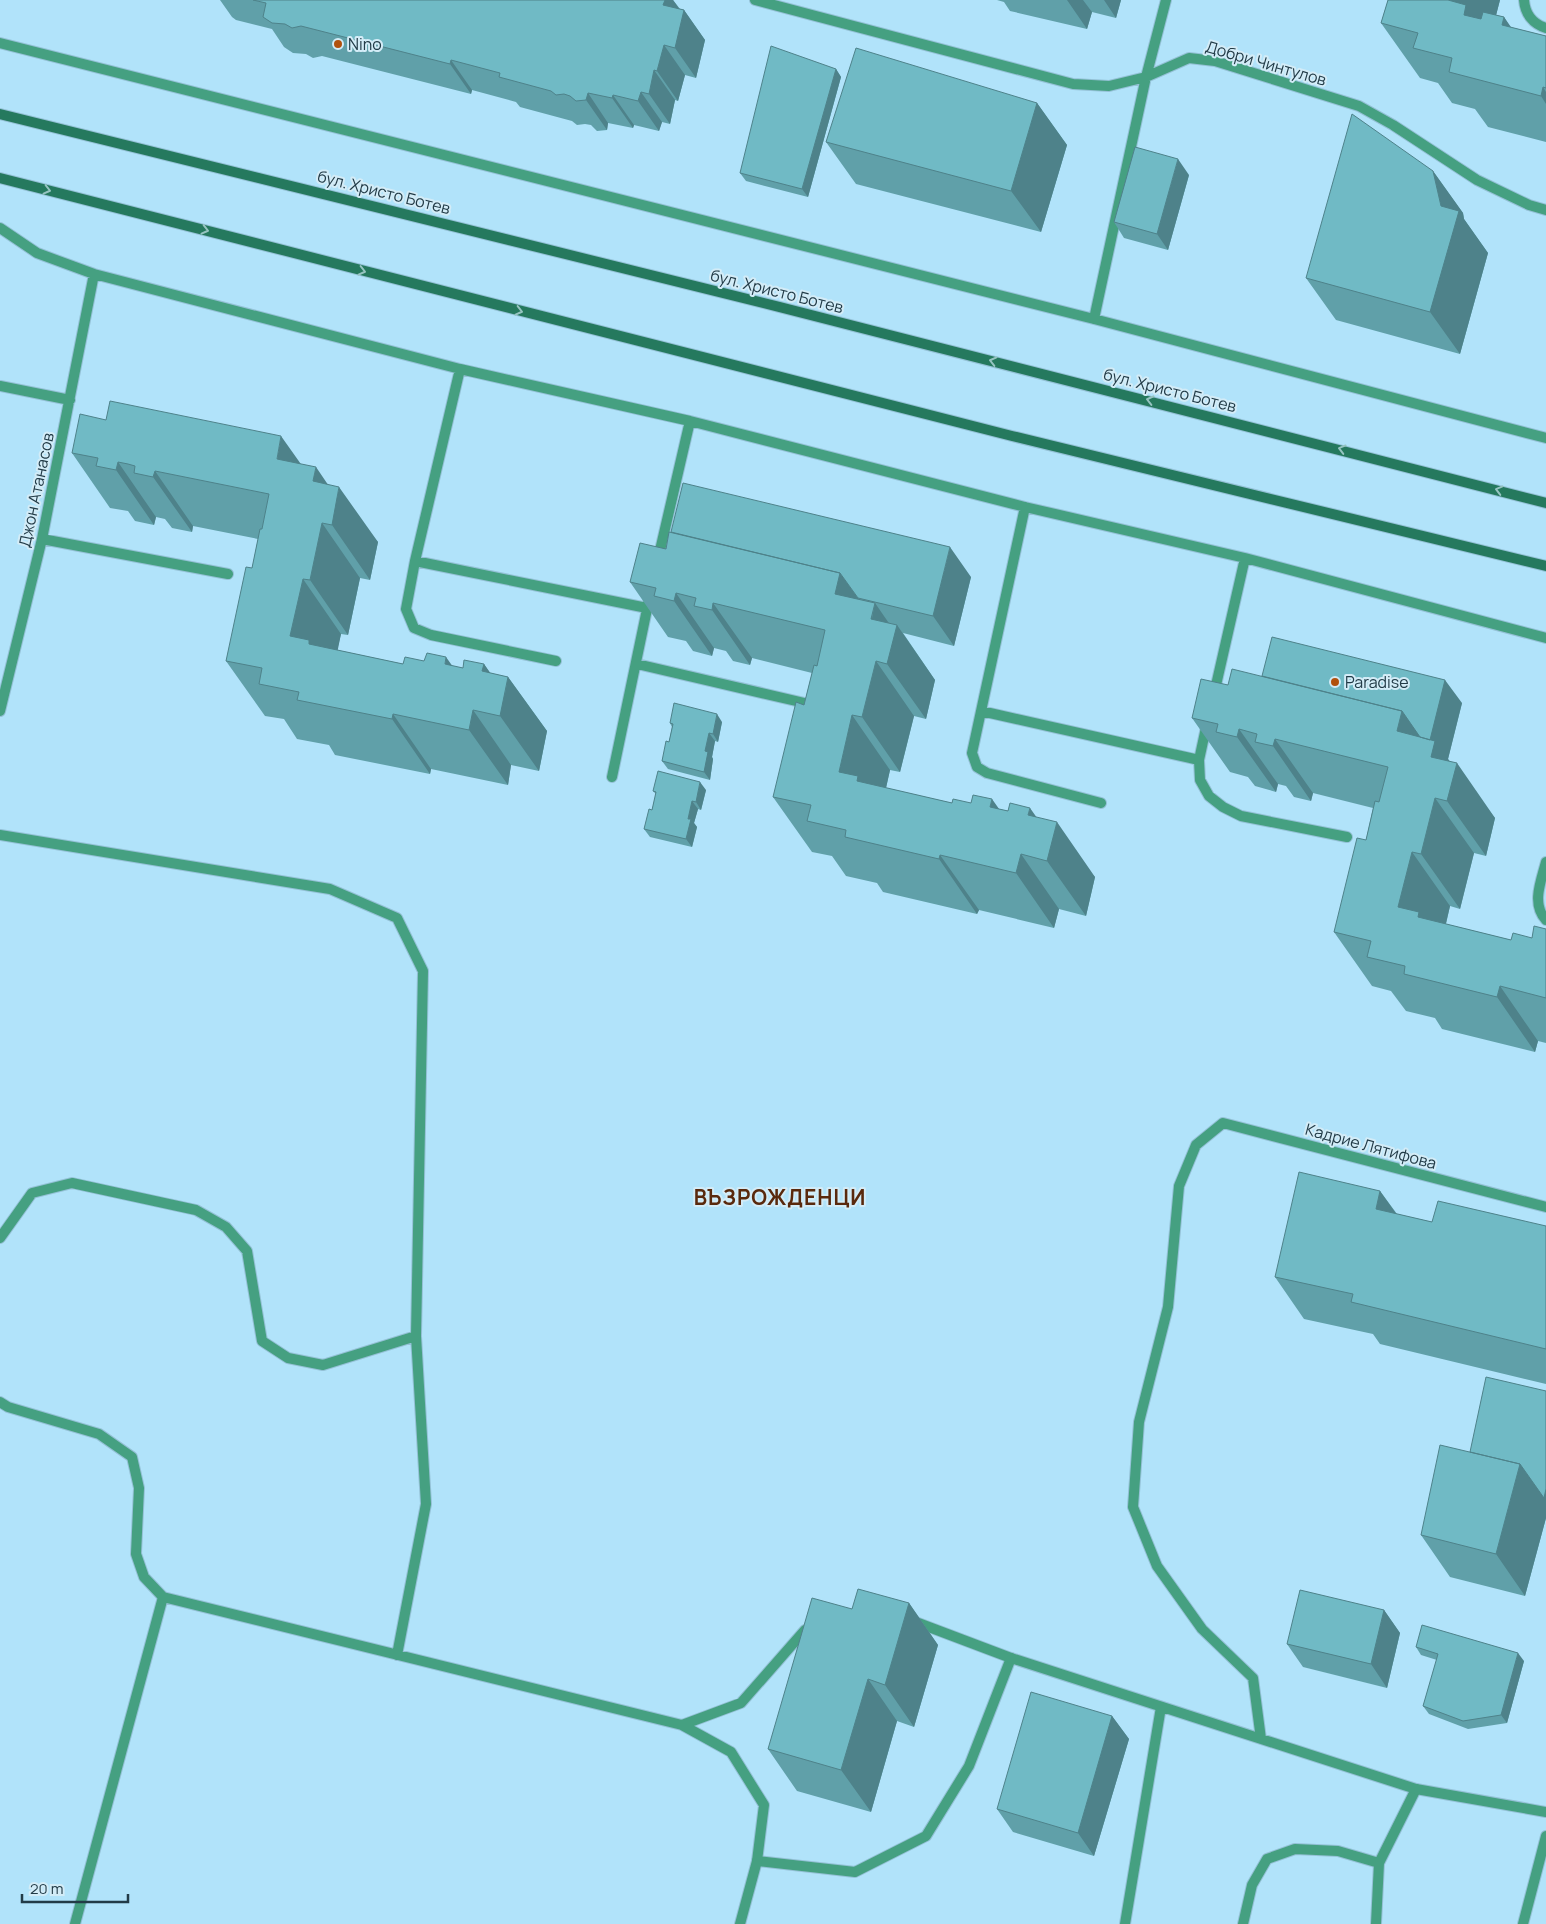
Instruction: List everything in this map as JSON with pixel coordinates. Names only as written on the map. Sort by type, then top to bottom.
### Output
[{"type":"main road","name":"бул. Христо Ботев","points":[[0,114],[444,222],[1222,418],[1546,503]]},
{"type":"main road","points":[[0,178],[1002,434],[1546,566]]},
{"type":"street","name":"Добри Чинтулов","points":[[755,0],[1073,84],[1109,86],[1146,77],[1189,58],[1215,61],[1359,106],[1393,125],[1477,180],[1529,205],[1546,210]]},
{"type":"street","points":[[1094,319],[1146,77],[1166,0]]},
{"type":"street","points":[[1524,0],[1524,5],[1534,22],[1546,28]]},
{"type":"street","points":[[0,43],[1094,319],[1546,438]]},
{"type":"street","points":[[0,228],[37,253],[94,274],[460,369],[690,422],[1025,507],[1245,558],[1546,638]]},
{"type":"street","name":"Джон Атанасов","points":[[0,711],[42,539],[94,274]]},
{"type":"street","points":[[460,369],[415,562],[406,609],[414,628],[431,635],[556,661]]},
{"type":"street","points":[[0,386],[70,400]]},
{"type":"street","points":[[656,570],[690,422]]},
{"type":"street","points":[[1025,507],[972,754],[977,767],[987,773],[1101,803]]},
{"type":"street","points":[[42,539],[228,574]]},
{"type":"street","points":[[1245,558],[1199,760],[1200,780],[1209,796],[1223,807],[1241,816],[1347,837]]},
{"type":"street","points":[[415,562],[647,608]]},
{"type":"street","points":[[612,777],[637,664],[651,589]]},
{"type":"street","points":[[637,664],[809,704]]},
{"type":"street","points":[[981,712],[1199,760]]},
{"type":"street","points":[[0,835],[330,889],[397,918],[423,971],[416,1336],[426,1504],[397,1655]]},
{"type":"street","points":[[1546,862],[1538,896],[1541,915],[1546,920]]},
{"type":"street","name":"Кадрие Лятифова","points":[[1261,1739],[1253,1678],[1202,1629],[1157,1566],[1133,1507],[1140,1422],[1168,1307],[1179,1186],[1196,1145],[1222,1123],[1546,1207]]},
{"type":"street","points":[[0,1238],[32,1193],[72,1183],[196,1210],[226,1227],[247,1251],[262,1341],[288,1358],[323,1365],[416,1336]]},
{"type":"street","points":[[0,1402],[8,1408],[99,1434],[132,1457],[139,1488],[136,1554],[144,1577],[163,1597],[682,1725],[731,1752],[764,1805],[758,1861],[740,1924]]},
{"type":"street","points":[[75,1924],[163,1597]]},
{"type":"street","points":[[902,1617],[1011,1658],[1416,1789],[1546,1812]]},
{"type":"street","points":[[682,1725],[741,1703],[805,1630],[822,1625]]},
{"type":"street","points":[[758,1861],[855,1872],[926,1836],[970,1766],[1011,1658]]},
{"type":"street","points":[[1126,1924],[1161,1706]]},
{"type":"street","points":[[1376,1924],[1379,1863],[1416,1789]]},
{"type":"street","points":[[1523,1924],[1546,1836]]},
{"type":"street","points":[[1243,1924],[1252,1885],[1267,1859],[1295,1849],[1338,1851],[1379,1863]]},
{"type":"building","points":[[253,0],[665,0],[663,5],[684,10],[675,48],[664,45],[657,71],[654,70],[649,94],[641,92],[638,101],[613,95],[612,98],[588,93],[586,100],[576,101],[564,94],[556,95],[551,91],[499,77],[500,73],[451,60],[450,64],[301,26],[292,28],[285,24],[272,23],[263,17],[266,3]]},
{"type":"building","points":[[1388,0],[1448,0],[1466,5],[1464,15],[1481,19],[1483,12],[1504,17],[1502,25],[1546,36],[1546,88],[1543,87],[1541,96],[1449,72],[1452,58],[1413,48],[1418,33],[1381,23]]},
{"type":"building","points":[[771,46],[836,69],[802,189],[740,173]]},
{"type":"building","points":[[856,48],[1037,103],[1011,191],[826,142]]},
{"type":"building","points":[[1352,114],[1433,171],[1441,206],[1459,211],[1430,312],[1306,278]]},
{"type":"building","points":[[1135,147],[1178,159],[1157,234],[1114,222]]},
{"type":"building","points":[[110,401],[281,436],[277,459],[316,467],[313,481],[339,487],[332,525],[322,523],[310,580],[303,579],[290,636],[309,640],[309,644],[403,664],[405,657],[424,661],[427,653],[446,657],[445,664],[463,668],[464,660],[484,664],[482,671],[508,677],[500,716],[473,710],[469,730],[393,714],[392,719],[297,700],[299,692],[259,684],[262,668],[226,661],[246,567],[252,568],[269,494],[155,471],[153,477],[134,473],[135,466],[118,462],[116,470],[96,466],[98,458],[72,453],[80,414],[106,420]]},
{"type":"building","points":[[683,483],[950,547],[933,616],[858,598],[840,573],[671,532]]},
{"type":"building","points":[[669,532],[840,573],[835,594],[875,603],[871,619],[897,625],[887,664],[876,661],[862,717],[852,715],[839,772],[858,776],[857,781],[952,803],[953,799],[971,803],[973,795],[992,799],[990,807],[1008,811],[1010,803],[1030,808],[1028,815],[1057,822],[1047,861],[1021,854],[1016,873],[940,855],[939,859],[845,837],[846,830],[807,821],[811,805],[773,797],[796,702],[804,705],[814,665],[817,666],[825,630],[713,603],[712,610],[694,606],[696,598],[676,593],[674,601],[654,596],[656,588],[630,582],[640,543],[666,549]]},
{"type":"building","points":[[1272,637],[1445,680],[1430,740],[1420,737],[1402,711],[1262,676]]},
{"type":"building","points":[[1232,669],[1402,711],[1397,731],[1435,741],[1431,757],[1457,763],[1447,801],[1435,798],[1421,854],[1412,852],[1398,907],[1419,912],[1418,917],[1511,940],[1513,933],[1532,938],[1534,926],[1546,929],[1546,998],[1500,986],[1497,997],[1404,974],[1405,966],[1367,957],[1371,941],[1334,932],[1357,838],[1366,840],[1375,801],[1379,802],[1388,767],[1275,739],[1273,746],[1255,742],[1257,734],[1239,729],[1237,737],[1216,732],[1218,724],[1192,718],[1201,679],[1228,685]]},
{"type":"building","points":[[674,703],[717,714],[713,734],[709,733],[705,751],[708,752],[704,772],[662,761],[666,741],[669,742],[673,724],[670,723]]},
{"type":"building","points":[[658,771],[700,782],[696,802],[692,801],[688,819],[691,819],[686,839],[644,829],[649,809],[652,810],[656,792],[653,791]]},
{"type":"building","points":[[1299,1172],[1380,1191],[1376,1209],[1432,1222],[1438,1201],[1546,1226],[1546,1349],[1351,1302],[1353,1294],[1275,1277]]},
{"type":"building","points":[[1486,1377],[1546,1391],[1546,1489],[1544,1498],[1520,1464],[1470,1452]]},
{"type":"building","points":[[1440,1445],[1520,1464],[1496,1554],[1421,1535]]},
{"type":"building","points":[[858,1589],[909,1603],[885,1685],[868,1679],[841,1770],[768,1749],[812,1598],[852,1609]]},
{"type":"building","points":[[1300,1590],[1384,1610],[1371,1664],[1287,1644]]},
{"type":"building","points":[[1422,1625],[1518,1653],[1501,1715],[1463,1721],[1423,1706],[1438,1654],[1416,1647]]},
{"type":"building","points":[[1031,1692],[1112,1716],[1078,1833],[997,1809]]},
{"type":"place","name":"Nino","points":[[338,44]]},
{"type":"place","name":"Paradise","points":[[1335,682]]},
{"type":"district","name":"ВЪЗРОЖДЕНЦИ","points":[[780,1197]]}]
